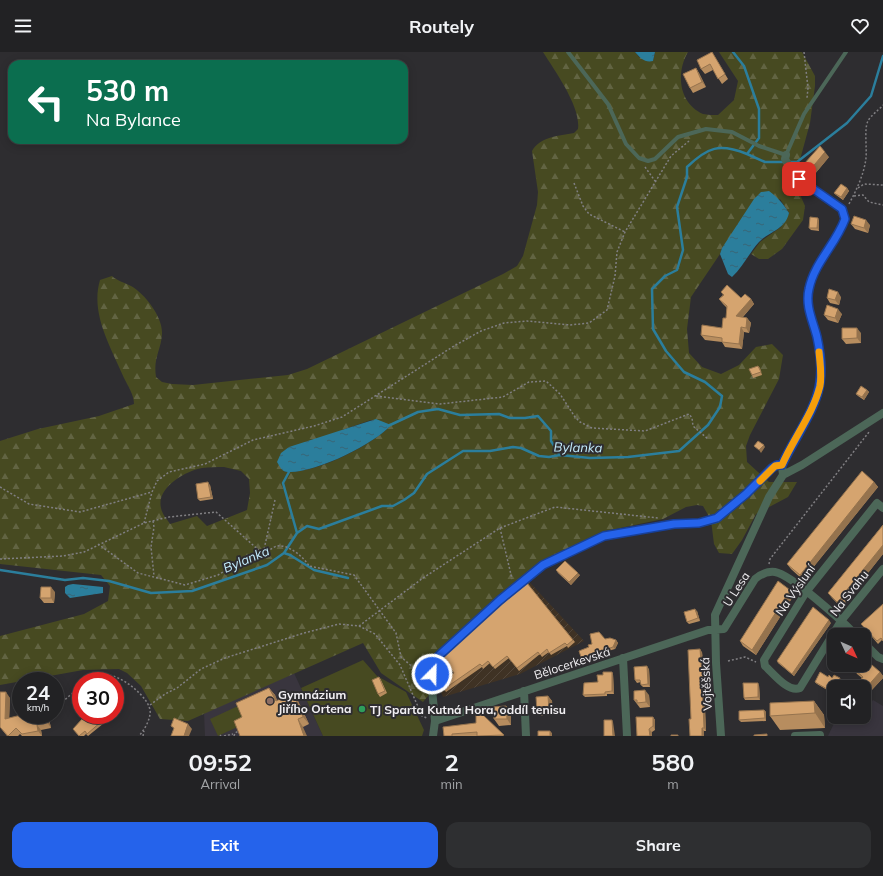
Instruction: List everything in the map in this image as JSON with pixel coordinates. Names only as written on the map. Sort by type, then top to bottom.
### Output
[{"type":"street","points":[[786,160],[799,179],[839,206],[845,213],[843,225],[816,268],[808,290],[809,308],[819,352],[820,386],[810,411],[790,446],[782,465],[783,475],[802,465],[883,413]]},
{"type":"street","points":[[433,736],[435,721],[431,683],[433,661],[515,588],[556,558],[604,536],[674,524],[699,523],[717,518],[741,499],[772,468],[777,465],[782,465]]},
{"type":"street","name":"Vojtěšská","points":[[721,736],[716,663],[715,615],[769,497],[783,475]]},
{"type":"street","name":"Na Výsluní","points":[[764,660],[806,592],[880,506]]},
{"type":"street","name":"Na Svahu","points":[[764,660],[765,666],[794,689],[800,688],[841,621],[883,569]]},
{"type":"street","name":"U Lesa","points":[[716,631],[724,629],[755,579],[761,574],[767,572],[778,573],[806,592],[848,628]]},
{"type":"street","name":"Bělocerkevská","points":[[435,721],[708,630],[716,631]]},
{"type":"street","points":[[871,650],[878,657],[883,659]]},
{"type":"street","points":[[623,658],[627,736]]},
{"type":"street","points":[[524,691],[526,736]]},
{"type":"street","points":[[795,736],[820,735]]},
{"type":"lane","points":[[568,52],[608,104],[626,144],[639,158],[648,161],[655,159],[678,137],[706,129],[732,132],[752,141],[786,160],[804,114],[846,52]]},
{"type":"path","points":[[804,52],[808,88],[804,114]]},
{"type":"path","points":[[845,213],[857,189],[866,159],[866,126],[868,120],[883,106]]},
{"type":"path","points":[[144,523],[152,492],[157,481],[169,472],[205,464],[253,440],[314,426],[342,417],[454,346],[481,331],[504,323],[527,321],[570,325],[589,323],[607,310],[615,276],[618,252],[625,232],[671,156],[692,138]]},
{"type":"path","points":[[639,158],[655,181]]},
{"type":"path","points":[[574,182],[583,206],[590,214],[625,232]]},
{"type":"path","points":[[857,189],[864,184],[883,185]]},
{"type":"path","points":[[854,196],[863,195],[869,202],[883,205]]},
{"type":"path","points":[[376,396],[440,404],[503,397],[529,382],[546,381],[560,394],[575,417],[580,422],[592,428],[645,431],[689,414],[692,418],[693,426],[702,435],[708,438]]},
{"type":"path","points":[[767,572],[770,559],[873,427]]},
{"type":"path","points":[[0,487],[29,504],[80,512],[152,492]]},
{"type":"path","points":[[263,554],[275,500]]},
{"type":"path","points":[[359,626],[379,610],[500,528],[555,507],[663,519]]},
{"type":"path","points":[[0,559],[63,556],[84,552],[144,523],[169,517],[216,512],[263,554]]},
{"type":"path","points":[[153,521],[154,527],[151,547],[154,577]]},
{"type":"path","points":[[500,528],[515,588]]},
{"type":"path","points":[[98,544],[138,573],[184,585],[218,575],[252,555],[263,554],[277,546],[287,548],[305,560],[309,566],[354,575],[396,633],[401,656],[431,683]]},
{"type":"path","points":[[150,705],[165,694],[177,688],[201,669],[242,652],[339,624],[359,626],[375,634],[400,665],[422,716],[435,721]]},
{"type":"path","points":[[728,661],[744,657],[755,663],[764,660]]},
{"type":"path","points":[[124,682],[135,689],[150,705],[151,714],[139,736]]},
{"type":"path","points":[[64,700],[72,694]]},
{"type":"path","points":[[143,736],[144,729]]},
{"type":"path","points":[[224,736],[234,735],[240,730]]},
{"type":"shaded area","points":[[522,574],[584,641],[520,674],[443,697],[428,662]]},
{"type":"shaded area","name":"Gymnázium Jiřího Ortena","points":[[294,673],[323,736],[205,736],[204,713]]},
{"type":"shaded area","points":[[873,700],[883,706],[883,736],[828,736],[834,724],[871,724],[871,702]]},
{"type":"green space","points":[[543,52],[635,52],[639,57],[653,61],[655,52],[688,52],[684,60],[681,78],[684,95],[695,109],[703,114],[718,115],[734,100],[738,81],[719,52],[802,52],[815,76],[810,123],[798,167],[798,190],[805,206],[803,220],[782,249],[768,259],[759,259],[751,254],[760,242],[781,227],[789,213],[780,199],[722,248],[720,254],[691,297],[687,329],[689,353],[702,367],[721,374],[739,365],[756,347],[772,344],[783,355],[779,379],[750,435],[746,446],[747,462],[769,482],[797,482],[788,497],[756,514],[742,540],[732,554],[719,553],[714,544],[711,520],[703,506],[697,505],[686,507],[663,519],[606,531],[510,589],[439,650],[444,677],[423,702],[381,673],[363,643],[188,721],[160,719],[141,686],[127,673],[119,669],[83,670],[64,673],[64,672],[12,672],[12,683],[0,685],[0,636],[84,614],[108,601],[110,586],[101,575],[0,564],[0,441],[38,429],[99,416],[134,404],[132,394],[103,330],[98,305],[100,280],[112,276],[131,286],[142,294],[156,313],[162,327],[162,334],[155,370],[156,377],[162,382],[193,385],[288,375],[307,369],[517,266],[523,256],[537,205],[538,192],[532,151],[540,142],[556,136],[574,133],[578,129],[578,120],[575,110],[560,79]],"holes":[[[371,420],[391,425],[383,433],[356,450],[324,465],[294,472],[283,471],[345,429]],[[224,467],[241,471],[249,479],[250,493],[247,510],[207,526],[197,516],[170,524],[163,514],[161,508],[163,494],[167,487],[180,477],[195,470],[205,468]]]},
{"type":"green space","name":"TJ Sparta Kutná Hora, oddíl tenisu","points":[[363,660],[377,676],[406,692],[424,730],[422,736],[323,736],[301,688]]},
{"type":"green space","points":[[238,706],[246,723],[218,736],[210,719]]},
{"type":"water","points":[[635,52],[655,52],[653,61],[643,60]]},
{"type":"water","points":[[769,191],[780,200],[787,209],[789,213],[787,219],[781,227],[759,242],[732,277],[728,274],[720,254],[722,248],[754,199],[761,192]]},
{"type":"water","points":[[376,419],[391,425],[372,441],[327,463],[299,471],[288,472],[281,469],[277,462],[281,453],[289,447]]},
{"type":"water","points":[[73,584],[103,587],[103,593],[70,598],[65,593],[65,587]]},
{"type":"building","points":[[712,52],[725,74],[718,79],[710,64],[701,69],[697,60]]},
{"type":"building","points":[[696,68],[702,82],[690,88],[683,74]]},
{"type":"building","points":[[820,146],[825,152],[810,170],[804,164]]},
{"type":"building","points":[[841,184],[847,188],[841,197],[834,193]]},
{"type":"building","points":[[854,216],[866,220],[864,228],[851,224]]},
{"type":"building","points":[[810,217],[818,218],[817,228],[809,228]]},
{"type":"building","points":[[727,285],[741,298],[745,294],[751,299],[736,316],[747,318],[746,328],[741,327],[739,344],[722,342],[722,338],[701,335],[702,325],[722,328],[723,318],[726,318],[727,306],[719,299],[724,295],[721,292]]},
{"type":"building","points":[[829,289],[838,292],[835,300],[827,298]]},
{"type":"building","points":[[827,305],[838,309],[835,318],[824,315]]},
{"type":"building","points":[[842,328],[857,328],[857,338],[842,339]]},
{"type":"building","points":[[758,366],[761,372],[752,375],[749,369]]},
{"type":"building","points":[[861,386],[867,390],[862,397],[856,394]]},
{"type":"building","points":[[758,441],[764,445],[759,450],[754,446]]},
{"type":"building","points":[[862,471],[874,482],[800,575],[787,564]]},
{"type":"building","points":[[208,482],[211,497],[198,499],[196,484]]},
{"type":"building","points":[[883,525],[883,545],[845,592],[846,593],[837,602],[828,593]]},
{"type":"building","points":[[565,561],[578,573],[569,582],[556,570]]},
{"type":"building","points":[[778,581],[790,590],[752,650],[740,641]]},
{"type":"building","points":[[527,583],[573,640],[567,645],[565,643],[549,653],[547,649],[540,655],[538,652],[517,668],[507,656],[493,667],[488,661],[482,666],[480,664],[444,689],[439,682],[454,673],[442,657],[492,611]]},
{"type":"building","points":[[41,587],[51,587],[51,598],[40,598]]},
{"type":"building","points":[[883,604],[883,641],[881,638],[877,641],[871,635],[871,628],[865,628],[861,624]]},
{"type":"building","points":[[813,607],[829,620],[792,674],[777,661]]},
{"type":"building","points":[[695,609],[698,618],[687,622],[684,612]]},
{"type":"building","points":[[599,632],[605,639],[610,638],[616,640],[613,647],[582,660],[579,651],[589,647],[588,645],[592,644],[590,634]]},
{"type":"building","points":[[700,649],[702,675],[706,674],[707,682],[702,683],[704,728],[702,728],[702,736],[690,736],[689,719],[691,719],[688,650]]},
{"type":"building","points":[[871,664],[880,672],[871,682],[871,680],[861,680],[863,677],[857,672],[871,672]]},
{"type":"building","points":[[647,666],[648,684],[641,685],[640,680],[635,680],[634,667]]},
{"type":"building","points":[[603,672],[612,672],[612,691],[605,692],[605,694],[583,695],[584,683],[598,682],[597,675],[603,675]]},
{"type":"building","points":[[820,672],[828,677],[829,675],[832,678],[834,675],[840,678],[839,680],[827,680],[827,689],[815,682]]},
{"type":"building","points":[[379,677],[385,691],[378,694],[372,680]]},
{"type":"building","points":[[743,683],[758,683],[758,697],[744,698]]},
{"type":"building","name":"Gymnázium Jiřího Ortena","points":[[269,688],[276,701],[293,693],[303,717],[298,719],[304,736],[240,736],[234,721],[242,717],[236,703]]},
{"type":"building","points":[[645,690],[646,702],[637,703],[637,700],[634,700],[634,691]]},
{"type":"building","points":[[0,692],[6,692],[5,719],[12,717],[12,724],[40,724],[37,725],[38,731],[22,734],[16,728],[8,736],[0,727]]},
{"type":"building","points":[[548,696],[549,710],[537,711],[536,697]]},
{"type":"building","points":[[814,701],[815,713],[770,716],[770,703]]},
{"type":"building","points":[[506,706],[507,719],[494,719],[493,707]]},
{"type":"building","points":[[764,710],[765,718],[739,720],[739,711]]},
{"type":"building","points":[[476,715],[483,715],[504,735],[477,736],[477,732],[444,736],[443,727],[476,723]]},
{"type":"building","points":[[636,717],[653,717],[653,726],[649,729],[650,736],[637,736]]},
{"type":"building","points":[[174,718],[188,724],[184,736],[171,736],[174,728],[171,726]]},
{"type":"building","points":[[604,720],[612,720],[613,736],[604,736]]},
{"type":"building","points":[[78,724],[99,724],[87,734],[85,731],[79,736],[73,729]]},
{"type":"building","points":[[538,731],[550,731],[550,736],[538,736]]},
{"type":"building","points":[[767,734],[767,736],[754,736],[754,735]]},
{"type":"waterway","name":"Bylanka","points":[[0,570],[65,580],[83,578],[109,581],[151,593],[192,591],[267,565],[284,553],[297,533],[307,526],[319,529],[382,506],[393,506],[414,493],[427,474],[463,451],[490,451],[513,447],[521,448],[539,456],[549,457],[560,455],[590,458],[628,457],[679,451],[708,425],[720,407],[722,396],[705,382],[684,372],[666,351],[653,329],[652,289],[665,276],[677,270],[683,250],[677,207],[687,177],[687,167],[701,155],[714,149],[729,149],[747,154],[759,138],[759,109],[744,66],[733,52]]},
{"type":"waterway","points":[[747,154],[765,162],[797,162],[847,123],[871,96],[883,56]]},
{"type":"waterway","points":[[388,426],[418,412],[438,409],[460,415],[499,414],[510,418],[538,416],[551,431],[551,441],[560,455]]},
{"type":"waterway","points":[[290,470],[283,483],[297,533]]},
{"type":"waterway","points":[[284,553],[290,555],[314,570],[348,578]]},
{"type":"slow traffic","points":[[760,481],[772,468],[779,464],[782,465],[790,446],[810,411],[818,391],[820,381],[819,352]]},
{"type":"place","name":"Gymnázium Jiřího Ortena","points":[[270,701]]},
{"type":"place","name":"TJ Sparta Kutná Hora, oddíl tenisu","points":[[362,709]]},
{"type":"route","points":[[432,674],[433,661],[500,600],[543,565],[604,536],[674,524],[699,523],[717,518],[724,515],[772,468],[779,464],[782,465],[790,446],[810,411],[818,391],[820,381],[819,352],[809,308],[808,290],[816,268],[843,225],[845,219],[845,213],[839,206],[799,179]]}]
